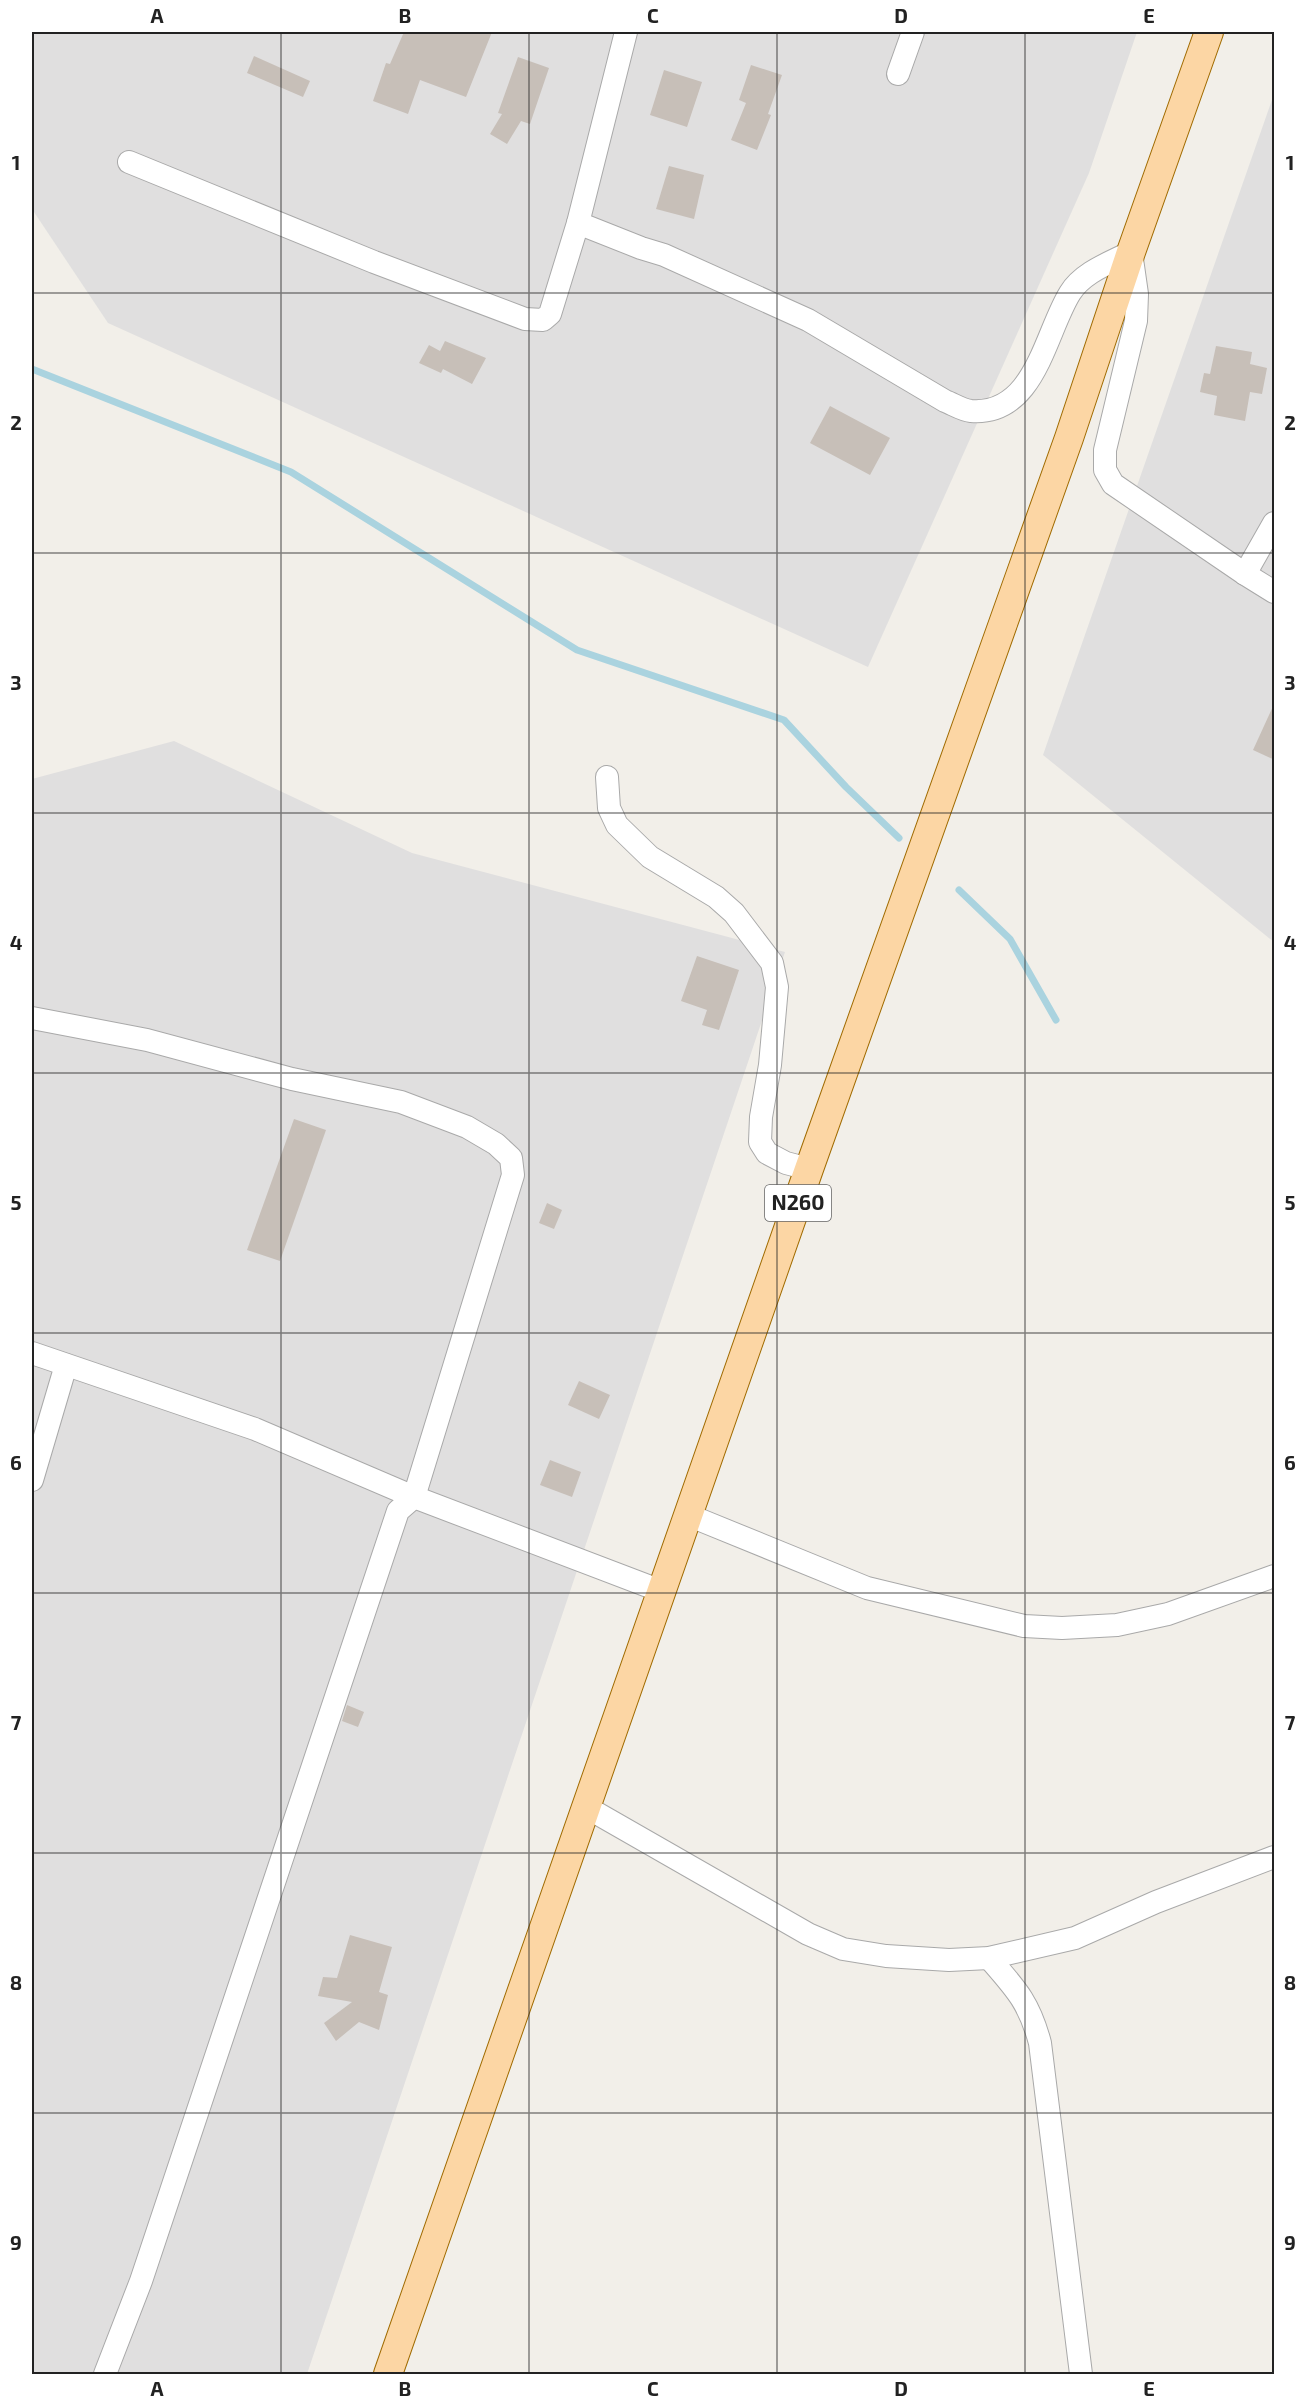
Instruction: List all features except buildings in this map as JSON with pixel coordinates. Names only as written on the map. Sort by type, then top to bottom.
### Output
[{"type":"main road","name":"N260","points":[[388,2374],[809,1169],[1070,438],[1131,252],[1209,32]]},
{"type":"street","points":[[129,162],[374,262],[525,319],[543,320],[550,314],[578,223],[626,32]]},
{"type":"street","points":[[898,74],[913,32]]},
{"type":"street","points":[[578,223],[664,255],[808,320],[945,401],[969,411],[992,409],[1012,398],[1034,374],[1071,291],[1086,276],[1131,252],[1137,294],[1136,321],[1105,450],[1105,470],[1113,484],[1275,592]]},
{"type":"street","points":[[1245,574],[1275,523]]},
{"type":"street","points":[[607,777],[609,808],[617,825],[650,857],[716,897],[734,913],[772,963],[777,987],[773,1008],[770,1065],[760,1117],[760,1142],[767,1153],[786,1163],[809,1169]]},
{"type":"street","points":[[32,1018],[147,1040],[301,1081],[401,1102],[467,1127],[496,1144],[511,1158],[513,1175],[414,1497],[398,1511],[141,2281],[105,2374]]},
{"type":"street","points":[[32,1353],[255,1429],[414,1497],[661,1592]]},
{"type":"street","points":[[32,1480],[66,1365]]},
{"type":"street","points":[[688,1515],[867,1587],[1024,1626],[1084,1627],[1158,1617],[1275,1576]]},
{"type":"street","points":[[586,1807],[808,1934],[843,1949],[886,1956],[949,1960],[989,1958],[1075,1938],[1156,1902],[1275,1857]]},
{"type":"street","points":[[989,1958],[1020,1994],[1033,2016],[1040,2043],[1081,2374]]},
{"type":"shaded area","points":[[32,32],[1137,32],[1089,173],[868,667],[108,323],[32,209]]},
{"type":"shaded area","points":[[1274,94],[1274,942],[1043,755]]},
{"type":"shaded area","points":[[174,741],[412,853],[785,952],[307,2374],[32,2374],[32,779]]},
{"type":"waterway","points":[[32,369],[291,472],[577,650],[784,720],[846,787],[899,838]]},
{"type":"waterway","points":[[959,890],[1010,939],[1056,1020]]}]
